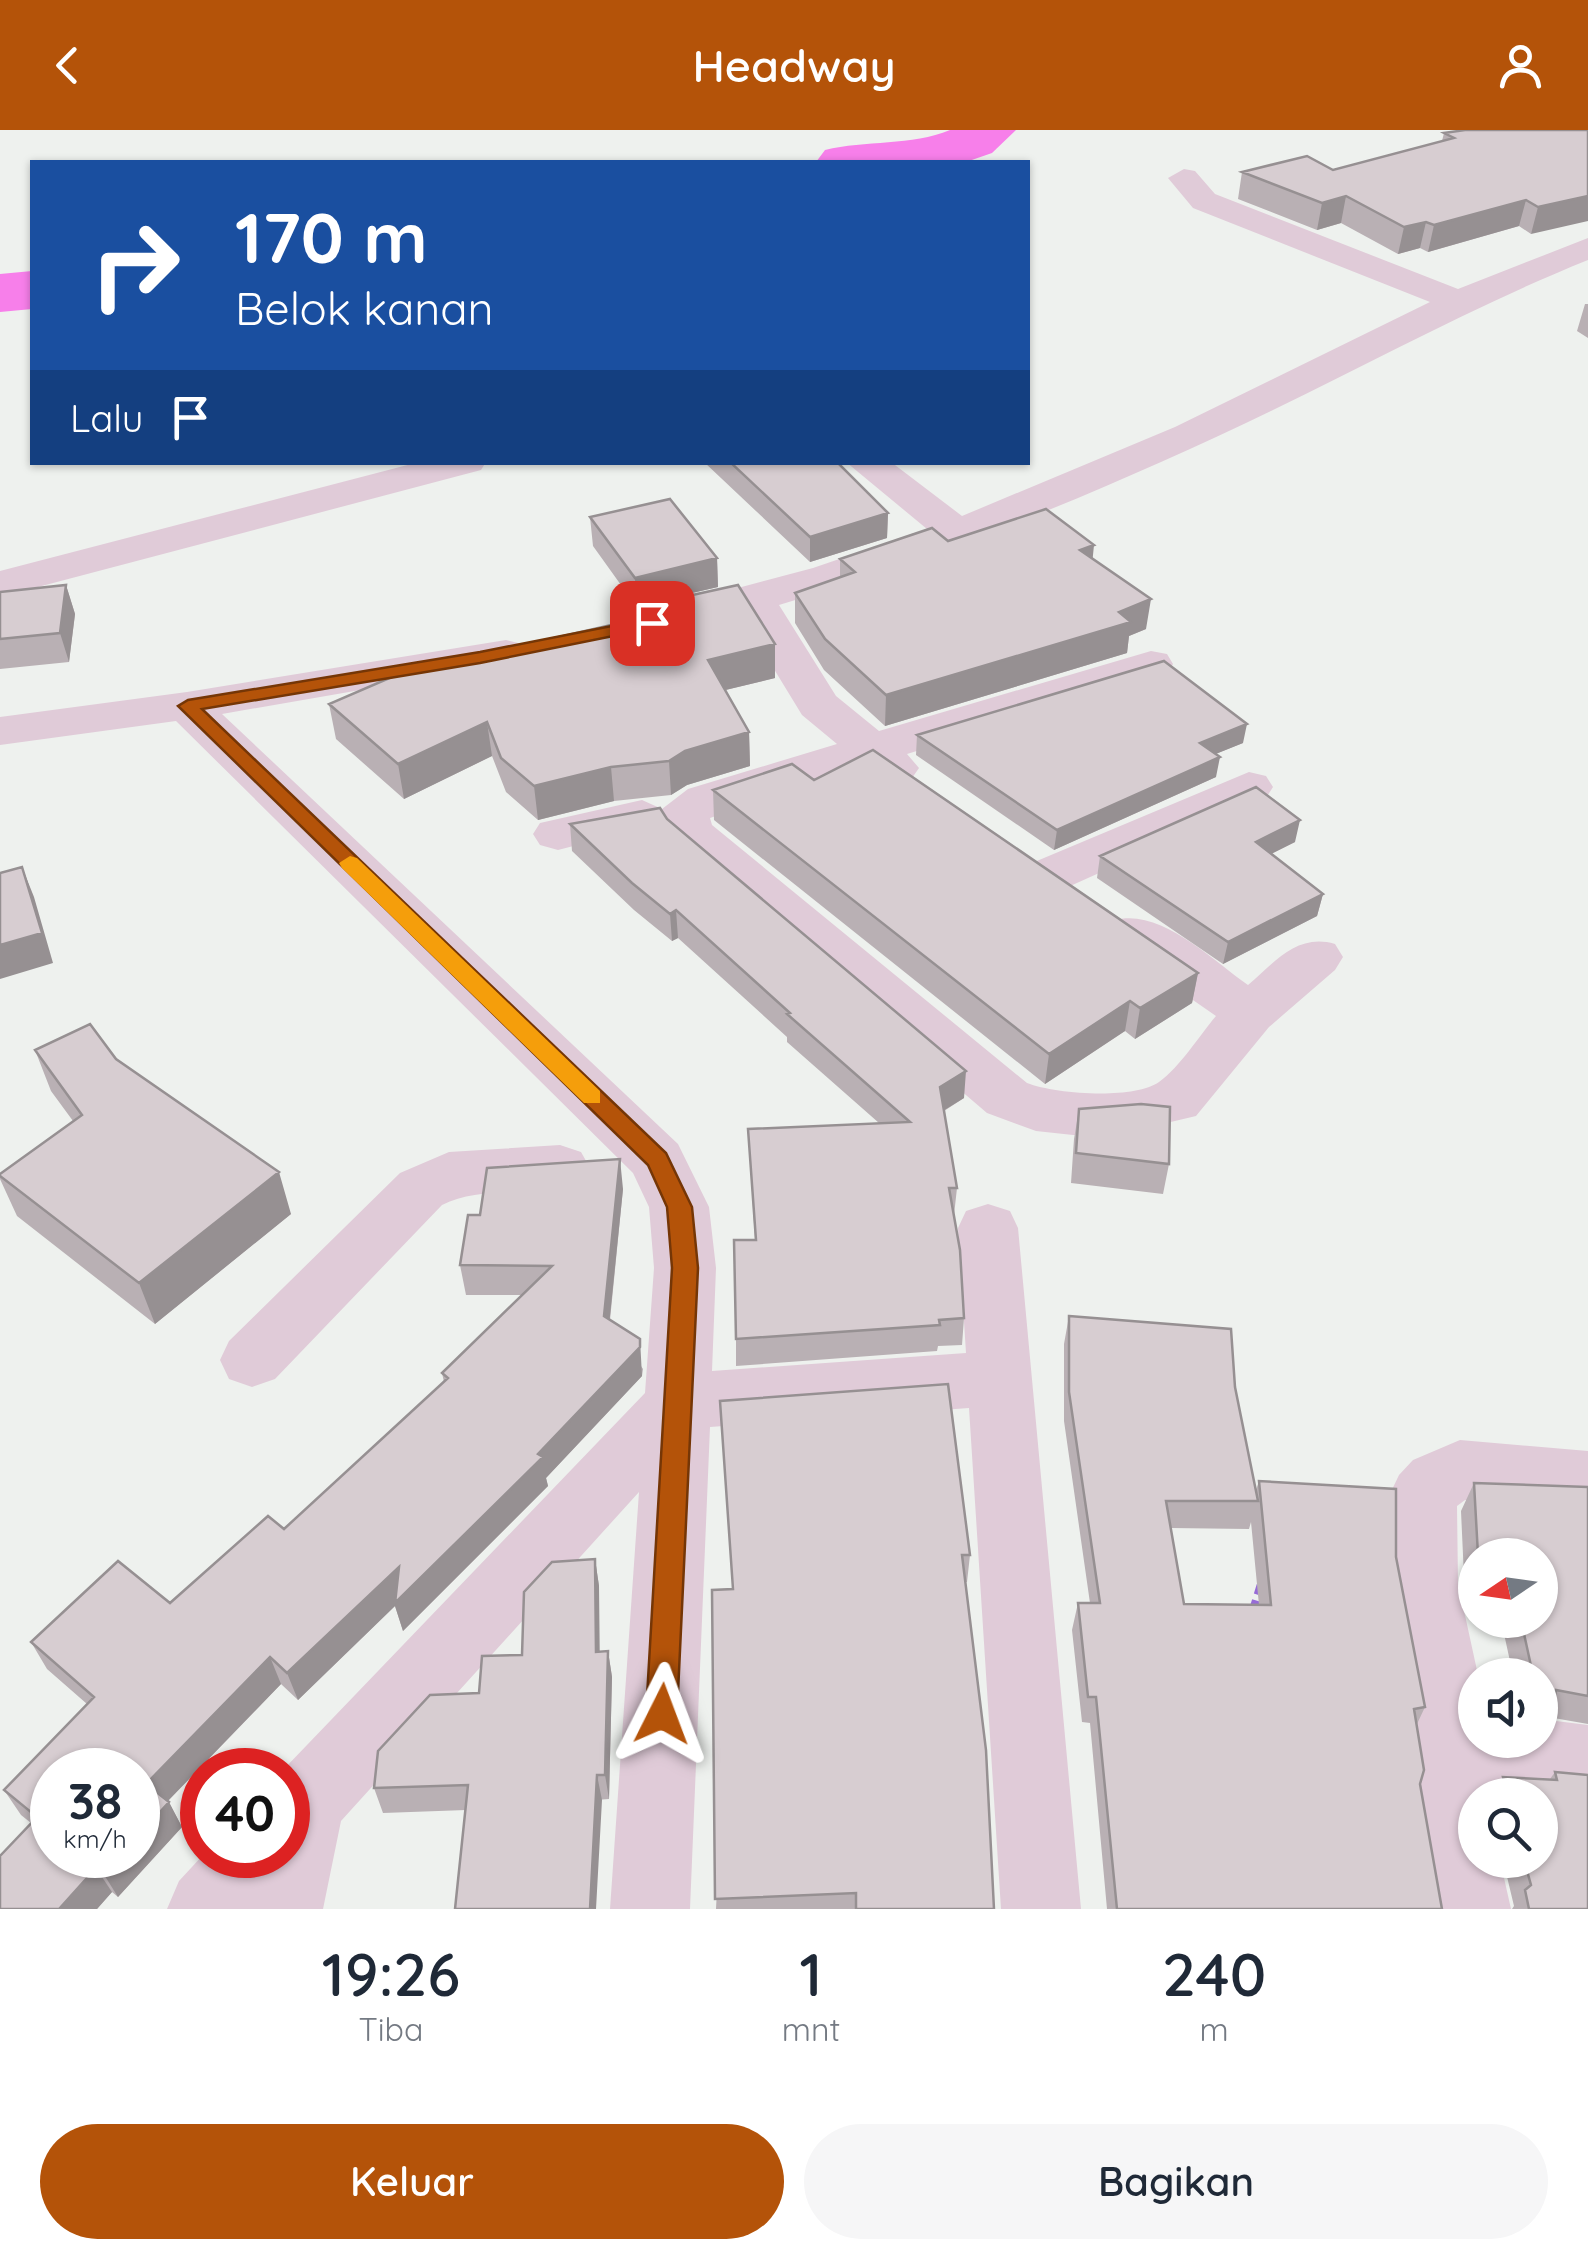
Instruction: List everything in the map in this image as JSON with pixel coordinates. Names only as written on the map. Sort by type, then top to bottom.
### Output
[{"type":"street","points":[[1184,178],[1204,201],[1458,302]]},
{"type":"street","points":[[640,626],[754,600],[957,532],[1070,488],[1260,401],[1458,302],[1588,248]]},
{"type":"street","points":[[0,584],[456,465]]},
{"type":"street","points":[[869,465],[957,532]]},
{"type":"street","points":[[754,600],[818,704],[872,752],[932,794]]},
{"type":"street","points":[[0,731],[188,706],[549,645]]},
{"type":"street","points":[[558,834],[614,821],[684,813],[718,796],[1151,664]]},
{"type":"street","points":[[188,706],[657,1160],[679,1207],[685,1268],[680,1401],[650,1909]]},
{"type":"street","points":[[1050,875],[1249,786]]},
{"type":"street","points":[[684,813],[689,832],[1008,1098],[1036,1110],[1120,1112],[1176,1101],[1250,1014],[1316,957]]},
{"type":"street","points":[[1006,844],[1250,1014]]},
{"type":"street","points":[[252,1360],[421,1189],[450,1175],[657,1160]]},
{"type":"street","points":[[988,1228],[1041,1909]]},
{"type":"street","points":[[310,1797],[680,1401],[1000,1378]]},
{"type":"street","points":[[1470,1909],[1450,1808],[1460,1767],[1423,1582],[1423,1496],[1436,1481],[1460,1470],[1588,1481]]},
{"type":"street","points":[[1460,1767],[1485,1750],[1588,1762]]},
{"type":"street","points":[[207,1909],[235,1878]]},
{"type":"street","points":[[283,1878],[283,1909]]},
{"type":"path","points":[[1252,1614],[1257,1589],[1270,1574]]},
{"type":"building","points":[[1588,130],[1588,196],[1538,207],[1526,200],[1434,225],[1426,222],[1404,227],[1346,196],[1322,203],[1242,172],[1307,156],[1333,170],[1454,138],[1444,133]]},
{"type":"building","points":[[733,465],[840,465],[888,513],[810,537]]},
{"type":"building","points":[[670,499],[717,558],[635,578],[590,517]]},
{"type":"building","points":[[1046,509],[1094,545],[1080,550],[1151,599],[1119,612],[1131,622],[886,695],[825,639],[795,593],[855,572],[840,559],[932,528],[948,541]]},
{"type":"building","points":[[66,585],[60,633],[0,639],[0,592]]},
{"type":"building","points":[[738,585],[775,644],[708,660],[749,732],[685,751],[669,761],[611,767],[534,786],[501,758],[487,722],[398,764],[329,704],[401,673],[664,613],[656,603]]},
{"type":"building","points":[[1164,661],[1247,724],[1200,743],[1220,757],[1057,830],[917,735]]},
{"type":"building","points":[[873,750],[1198,973],[1140,1008],[1130,1001],[1049,1054],[713,790],[792,764],[814,780]]},
{"type":"building","points":[[1256,787],[1300,820],[1256,842],[1323,894],[1228,942],[1100,856]]},
{"type":"building","points":[[660,808],[667,819],[966,1071],[940,1087],[957,1188],[949,1188],[960,1250],[964,1318],[939,1320],[940,1325],[736,1339],[734,1240],[756,1240],[748,1129],[910,1122],[676,910],[670,914],[570,824]]},
{"type":"building","points":[[22,867],[42,933],[0,945],[0,873]]},
{"type":"building","points":[[90,1024],[116,1059],[279,1172],[139,1283],[0,1176],[82,1115],[35,1050]]},
{"type":"building","points":[[1141,1104],[1170,1107],[1169,1164],[1076,1153],[1079,1109]]},
{"type":"building","points":[[620,1159],[604,1316],[640,1339],[640,1347],[538,1454],[543,1457],[395,1603],[399,1567],[287,1673],[270,1657],[160,1770],[160,1748],[45,1748],[94,1697],[31,1642],[118,1561],[170,1603],[268,1516],[284,1529],[448,1378],[442,1373],[552,1266],[460,1265],[468,1215],[480,1215],[487,1168]]},
{"type":"building","points":[[1069,1316],[1231,1329],[1235,1387],[1258,1501],[1166,1501],[1184,1604],[1271,1605],[1259,1481],[1396,1489],[1396,1557],[1425,1707],[1414,1709],[1424,1770],[1420,1784],[1442,1909],[1117,1909],[1096,1697],[1088,1697],[1078,1603],[1100,1603],[1069,1392]]},
{"type":"building","points":[[948,1384],[970,1555],[962,1555],[986,1750],[994,1909],[856,1909],[856,1893],[715,1899],[712,1590],[733,1589],[720,1401]]},
{"type":"building","points":[[1474,1483],[1588,1487],[1588,1696],[1558,1690],[1558,1658],[1529,1658],[1525,1638],[1558,1638],[1558,1538],[1477,1538]]},
{"type":"building","points":[[595,1559],[596,1652],[608,1651],[605,1775],[597,1775],[590,1909],[455,1909],[468,1785],[374,1788],[378,1751],[430,1695],[479,1693],[482,1656],[522,1655],[524,1592],[552,1562]]},
{"type":"building","points":[[30,1763],[30,1811],[4,1790]]},
{"type":"building","points":[[1555,1772],[1588,1775],[1588,1909],[1529,1909],[1525,1890],[1531,1885],[1529,1878],[1558,1878]]},
{"type":"building","points":[[160,1795],[169,1802],[160,1812]]},
{"type":"building","points":[[30,1824],[30,1878],[87,1878],[59,1909],[0,1909],[0,1856]]},
{"type":"waterway","points":[[857,160],[937,153],[972,141],[988,130]]},
{"type":"waterway","points":[[0,293],[30,290]]},
{"type":"slow traffic","points":[[350,863],[592,1097]]},
{"type":"route","points":[[652,623],[480,658],[188,706],[657,1160],[679,1207],[685,1268],[662,1714]]}]
